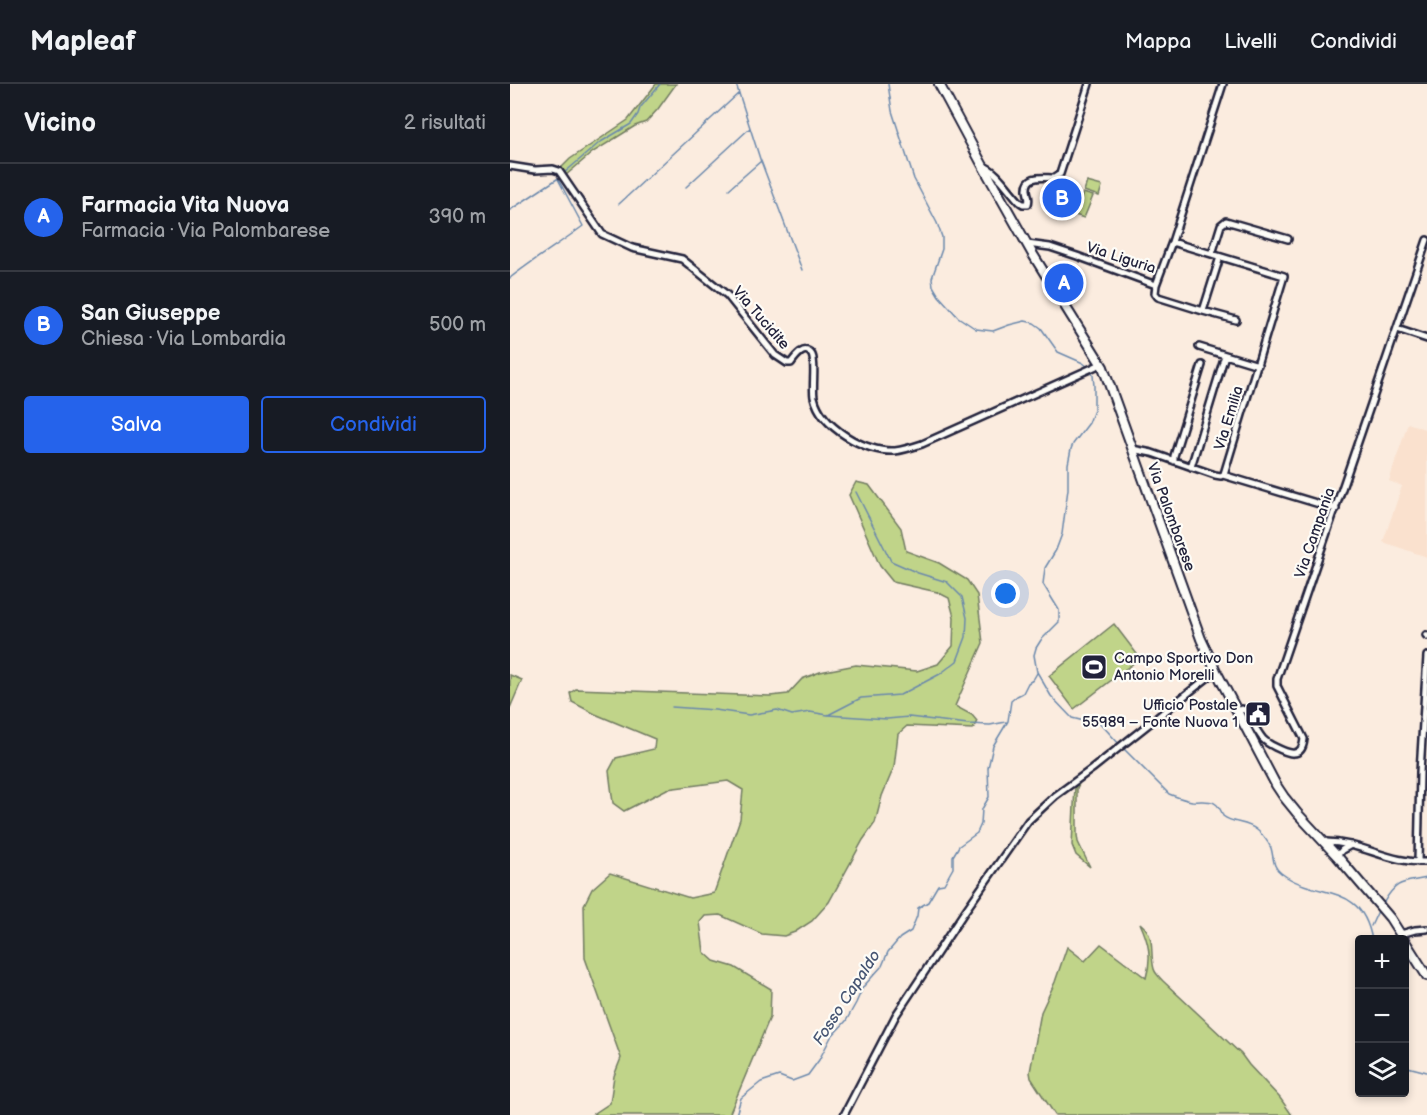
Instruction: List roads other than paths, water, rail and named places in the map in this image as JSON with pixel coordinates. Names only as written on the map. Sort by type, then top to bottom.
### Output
[{"type":"main road","name":"Via Palombarese","points":[[939,84],[983,166],[1098,366],[1132,449],[1193,617],[1216,671],[1284,797],[1374,898],[1401,934],[1427,976]]},
{"type":"street","points":[[983,166],[991,169],[1020,202],[1026,205],[1029,203],[1027,187],[1031,179],[1054,178],[1060,174],[1089,84]]},
{"type":"street","name":"Via Liguria","points":[[1027,244],[1060,250],[1156,285],[1223,84]]},
{"type":"street","name":"Via Tucidite","points":[[510,166],[535,170],[553,169],[560,172],[602,234],[632,248],[682,259],[727,296],[775,355],[786,363],[791,363],[802,351],[811,354],[814,361],[813,392],[819,409],[847,438],[866,446],[893,451],[922,444],[1098,366]]},
{"type":"street","points":[[1212,254],[1221,225],[1226,221],[1288,239]]},
{"type":"street","name":"Via Campania","points":[[1238,712],[1245,710],[1265,741],[1284,752],[1294,753],[1303,745],[1303,737],[1277,686],[1277,681],[1427,240]]},
{"type":"street","points":[[1172,242],[1220,257],[1203,310]]},
{"type":"street","name":"Via Emilia","points":[[1220,257],[1284,276],[1226,472],[1223,475]]},
{"type":"street","points":[[1156,285],[1155,293],[1158,297],[1236,320]]},
{"type":"street","points":[[1397,329],[1427,339]]},
{"type":"street","points":[[1199,347],[1258,364]]},
{"type":"street","points":[[1191,466],[1225,355]]},
{"type":"street","points":[[1174,461],[1202,365]]},
{"type":"street","points":[[1132,449],[1336,509]]},
{"type":"street","points":[[1418,862],[1420,772],[1427,656]]},
{"type":"street","points":[[844,1115],[896,1015],[1031,817],[1216,671]]},
{"type":"street","points":[[1324,842],[1351,845],[1394,859],[1427,862]]},
{"type":"street","points":[[1337,856],[1351,845]]},
{"type":"street","points":[[1401,934],[1427,929]]},
{"type":"waterway","points":[[510,210],[557,179],[599,143],[631,124],[640,108],[660,84]]},
{"type":"waterway","points":[[736,84],[761,162]]},
{"type":"waterway","points":[[888,84],[892,111],[914,179],[942,237],[942,249],[932,278],[933,286],[939,296],[958,317],[976,329],[993,331],[1025,321],[1034,323],[1041,328],[1058,352],[1083,363],[1093,375],[1094,410],[1089,423],[1071,449],[1062,534],[1045,568],[1043,584],[1059,610],[1059,622],[1041,640],[1034,655],[1037,672],[1051,696],[1072,718],[1084,721],[1094,720],[1100,723],[1120,745]]},
{"type":"waterway","points":[[619,204],[739,93]]},
{"type":"waterway","points":[[686,187],[750,128]]},
{"type":"waterway","points":[[729,189],[761,161],[802,270]]},
{"type":"waterway","points":[[510,278],[583,226],[558,179]]},
{"type":"waterway","points":[[828,715],[861,698],[900,695],[940,674],[957,661],[966,637],[967,618],[962,597],[947,582],[891,561],[856,492]]},
{"type":"waterway","name":"Fosso Capaldo","points":[[736,1115],[741,1098],[761,1082],[779,1076],[792,1081],[808,1075],[831,1037],[846,1021],[863,987],[882,966],[888,952],[900,938],[911,931],[918,908],[928,902],[938,885],[944,884],[953,868],[953,856],[959,846],[977,833],[981,824],[982,809],[989,797],[988,768],[993,746],[1008,721],[1011,701],[1023,693],[1037,673]]},
{"type":"waterway","points":[[672,707],[749,715],[777,710],[792,715],[810,712],[887,719],[909,717],[968,724],[990,725],[1006,722]]},
{"type":"waterway","points":[[1123,748],[1169,794],[1189,801],[1215,803],[1227,819],[1249,825],[1257,830],[1270,846],[1275,865],[1281,873],[1309,887],[1336,894],[1348,900],[1358,908],[1366,921],[1370,935]]},
{"type":"waterway","points":[[1384,902],[1393,889],[1402,883],[1427,878]]},
{"type":"waterway","points":[[1371,926],[1378,911]]},
{"type":"waterway","points":[[1409,1067],[1427,1072]]},
{"type":"place","name":"San Giuseppe","points":[[1062,198]]},
{"type":"place","name":"Farmacia Vita Nuova","points":[[1064,283]]},
{"type":"place","name":"Campo Sportivo Don Antonio Morelli","points":[[1094,667]]},
{"type":"place","name":"Ufficio Postale 55989 – Fonte Nuova 1","points":[[1258,714]]}]
